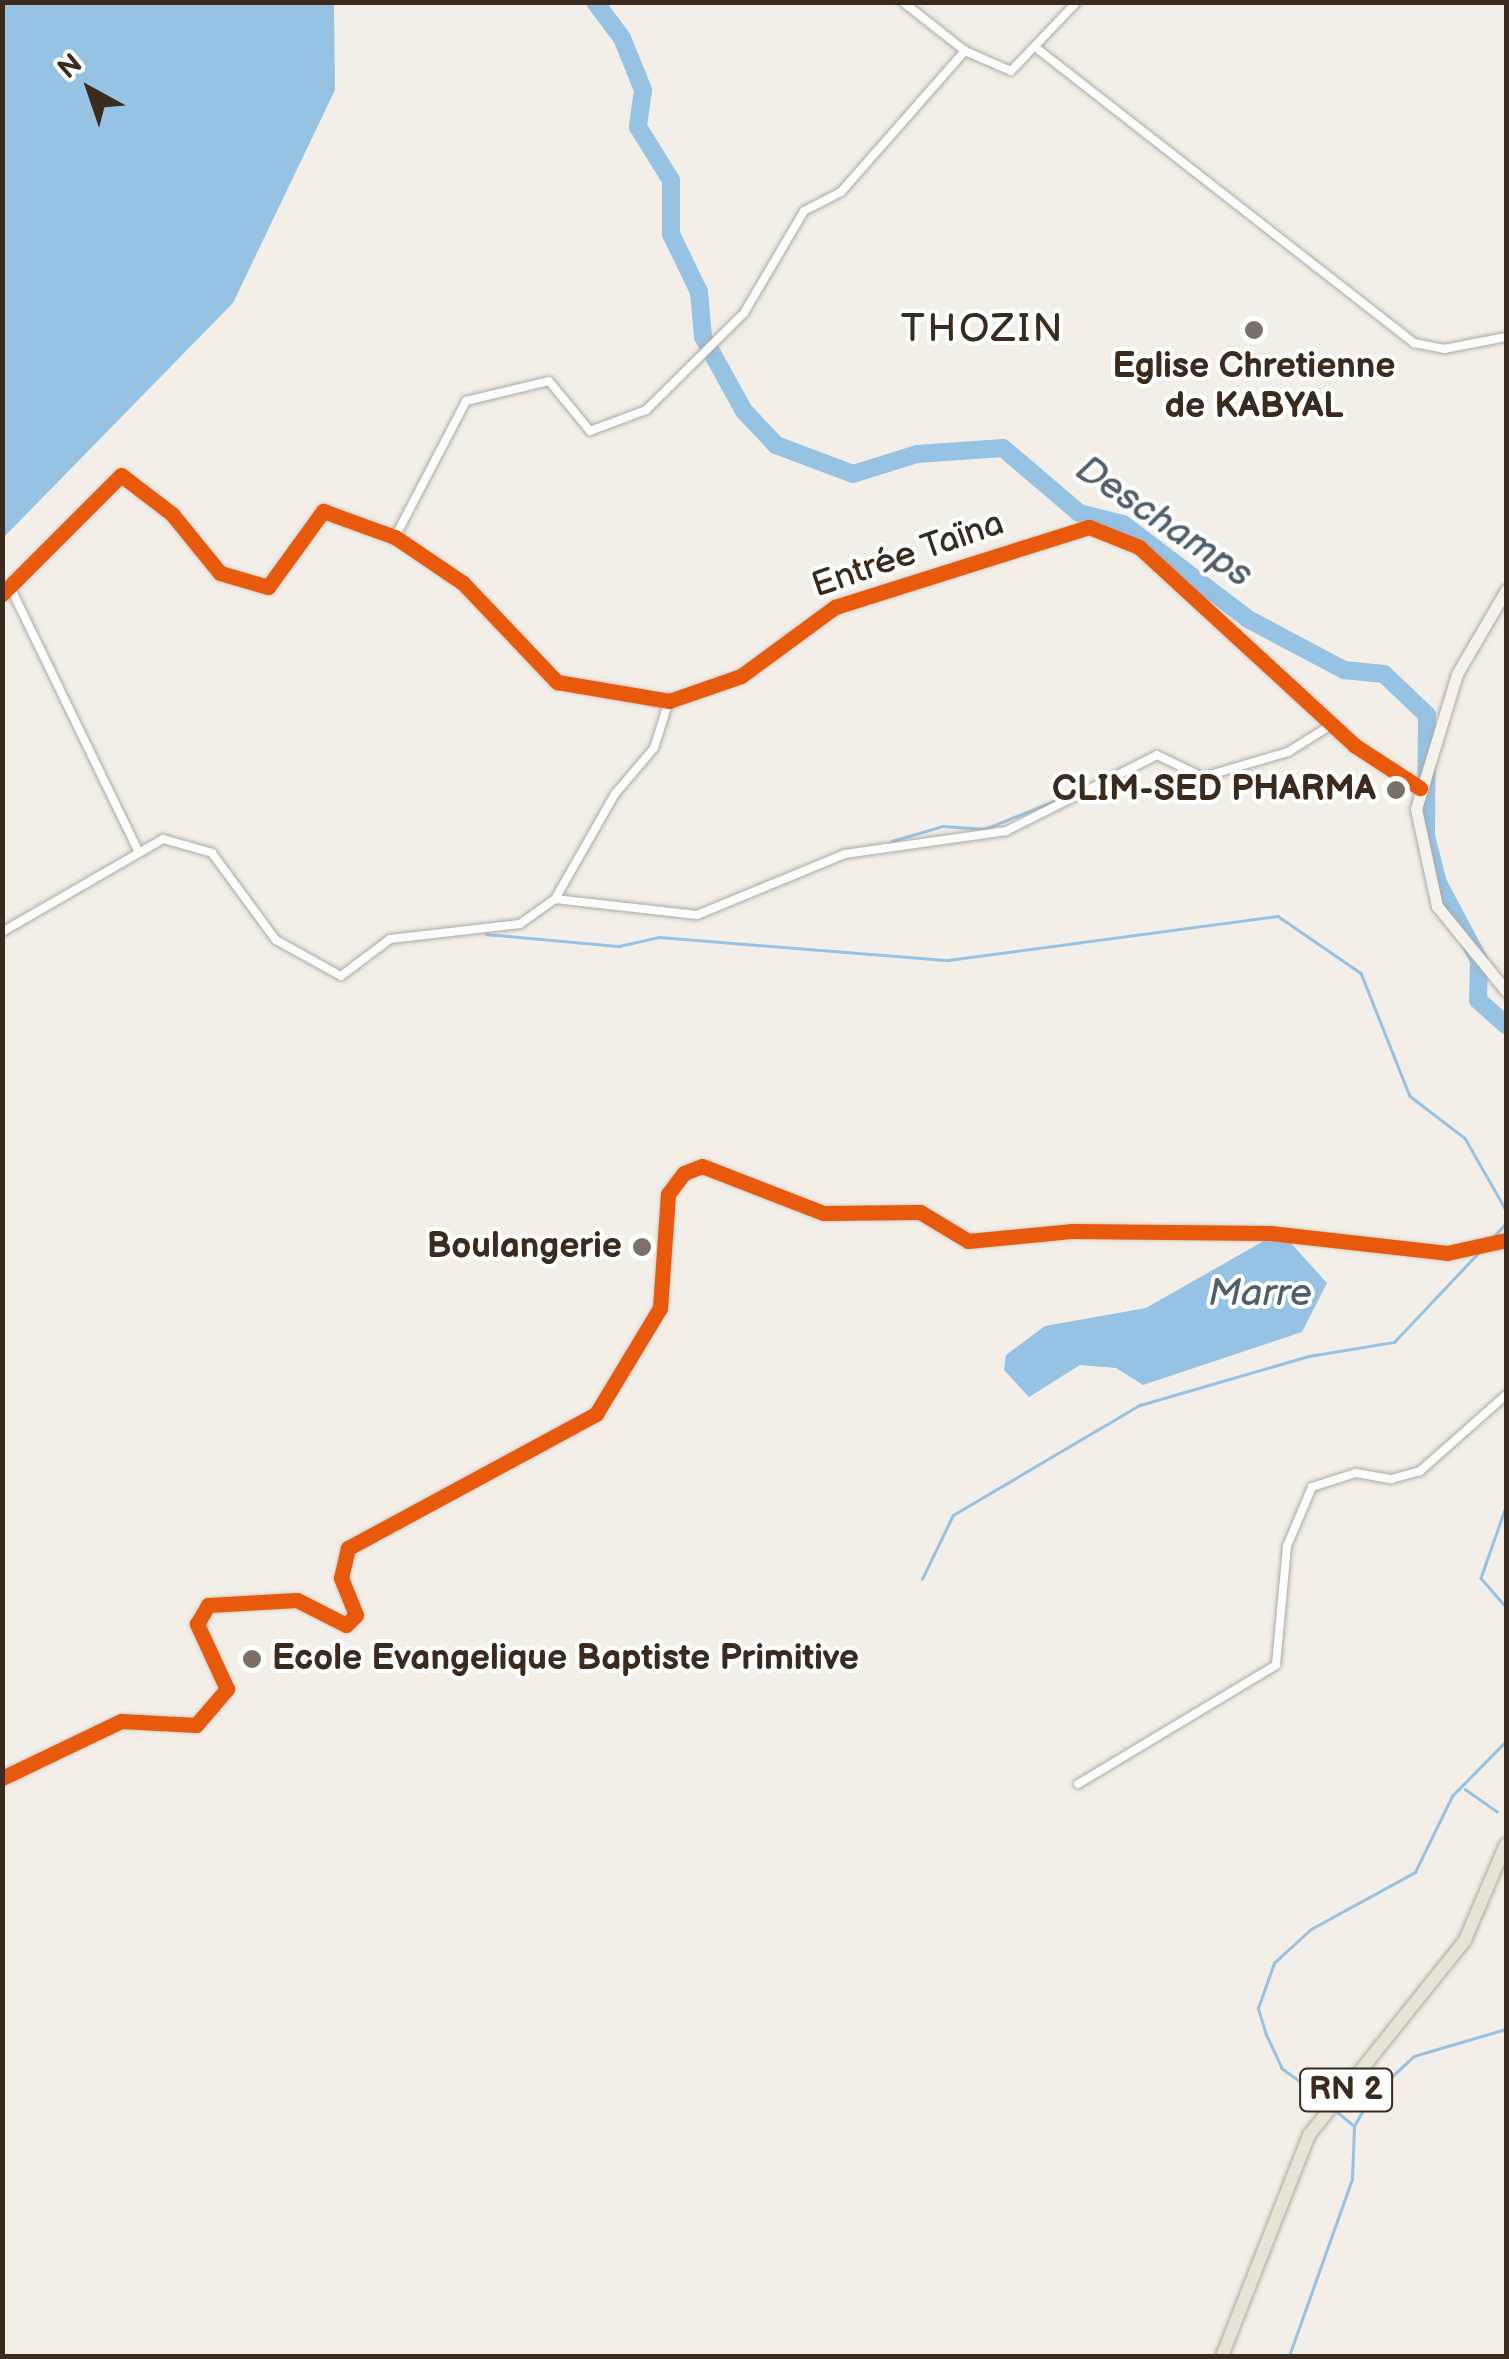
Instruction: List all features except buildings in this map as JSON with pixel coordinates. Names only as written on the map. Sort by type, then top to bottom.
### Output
[{"type":"main road","name":"RN 2","points":[[1222,2356],[1309,2135],[1465,1940],[1506,1844]]},
{"type":"street","points":[[903,2],[965,51],[1011,71],[1040,50],[1077,2]]},
{"type":"street","points":[[1040,50],[1414,343],[1444,349],[1506,336]]},
{"type":"street","points":[[395,537],[466,401],[549,381],[590,430],[646,410],[744,313],[804,211],[841,192],[965,51]]},
{"type":"street","name":"Entrée Taïna","points":[[7,592],[121,476],[172,514],[220,572],[258,588],[323,511],[395,537],[463,583],[557,682],[669,700],[741,676],[836,607],[1089,527],[1139,547],[1331,726],[1420,788]]},
{"type":"street","points":[[1506,590],[1442,711],[1420,788],[1418,838],[1437,906],[1506,991]]},
{"type":"street","points":[[7,592],[139,853]]},
{"type":"street","points":[[2,932],[163,839],[212,853],[276,940],[341,976],[390,939],[507,928],[555,899],[654,748],[669,700]]},
{"type":"street","points":[[555,899],[697,915],[846,854],[1006,831],[1157,755],[1203,776],[1288,752],[1331,726]]},
{"type":"street","points":[[2,1778],[121,1721],[196,1725],[227,1690],[197,1624],[208,1605],[297,1600],[346,1625],[356,1615],[340,1578],[348,1548],[596,1414],[660,1308],[668,1194],[684,1173],[702,1166],[823,1213],[920,1212],[968,1242],[1071,1231],[1270,1233],[1447,1253],[1506,1240]]},
{"type":"street","points":[[1078,1784],[1276,1665],[1287,1546],[1312,1486],[1356,1473],[1391,1479],[1420,1471],[1506,1395]]},
{"type":"water","points":[[3,2],[334,3],[335,90],[233,303],[3,538]]},
{"type":"water","name":"Marre","points":[[1269,1238],[1288,1240],[1327,1283],[1302,1332],[1143,1385],[1116,1368],[1080,1365],[1029,1397],[1004,1370],[1006,1355],[1045,1326],[1146,1308]]},
{"type":"waterway","name":"Deschamps","points":[[595,2],[622,38],[643,90],[638,127],[671,180],[671,234],[699,292],[703,337],[744,411],[776,445],[853,474],[917,454],[1003,448],[1079,513],[1123,524],[1248,619],[1344,670],[1384,674],[1427,715],[1426,836],[1438,883],[1479,960],[1478,1000],[1506,1025]]},
{"type":"waterway","points":[[892,841],[943,826],[985,829],[1071,794]]},
{"type":"waterway","points":[[486,934],[619,946],[659,937],[948,960],[1278,916],[1361,973],[1410,1096],[1465,1138],[1506,1210]]},
{"type":"waterway","points":[[1494,1236],[1506,1223]]},
{"type":"waterway","points":[[922,1579],[953,1515],[1140,1405],[1309,1356],[1394,1342],[1482,1249]]},
{"type":"waterway","points":[[1506,1507],[1481,1578],[1506,1607]]},
{"type":"waterway","points":[[1328,2102],[1282,2069],[1266,2035],[1258,2008],[1274,1963],[1311,1929],[1415,1872],[1452,1796],[1506,1741]]},
{"type":"waterway","points":[[1465,1789],[1497,1811]]},
{"type":"waterway","points":[[1289,2356],[1352,2179],[1354,2126],[1372,2095],[1414,2056],[1506,2029]]},
{"type":"waterway","points":[[1336,2111],[1353,2125]]},
{"type":"cycle path","points":[[2,594],[121,475],[172,514],[220,573],[268,587],[323,511],[395,537],[463,583],[557,682],[669,701],[741,676],[835,607],[1089,527],[1139,547],[1354,745],[1420,788]]},
{"type":"cycle path","points":[[2,1778],[121,1721],[196,1725],[227,1689],[197,1624],[208,1605],[297,1600],[346,1625],[356,1615],[341,1578],[348,1548],[596,1414],[660,1308],[668,1194],[684,1173],[702,1166],[823,1213],[920,1212],[968,1241],[1071,1231],[1270,1233],[1447,1253],[1506,1240]]},
{"type":"place","name":"Eglise Chretienne de KABYAL","points":[[1254,330]]},
{"type":"place","name":"CLIM-SED PHARMA","points":[[1396,790]]},
{"type":"place","name":"Boulangerie","points":[[642,1247]]},
{"type":"place","name":"Ecole Evangelique Baptiste Primitive","points":[[252,1659]]},
{"type":"district","name":"THOZIN","points":[[983,329]]}]
